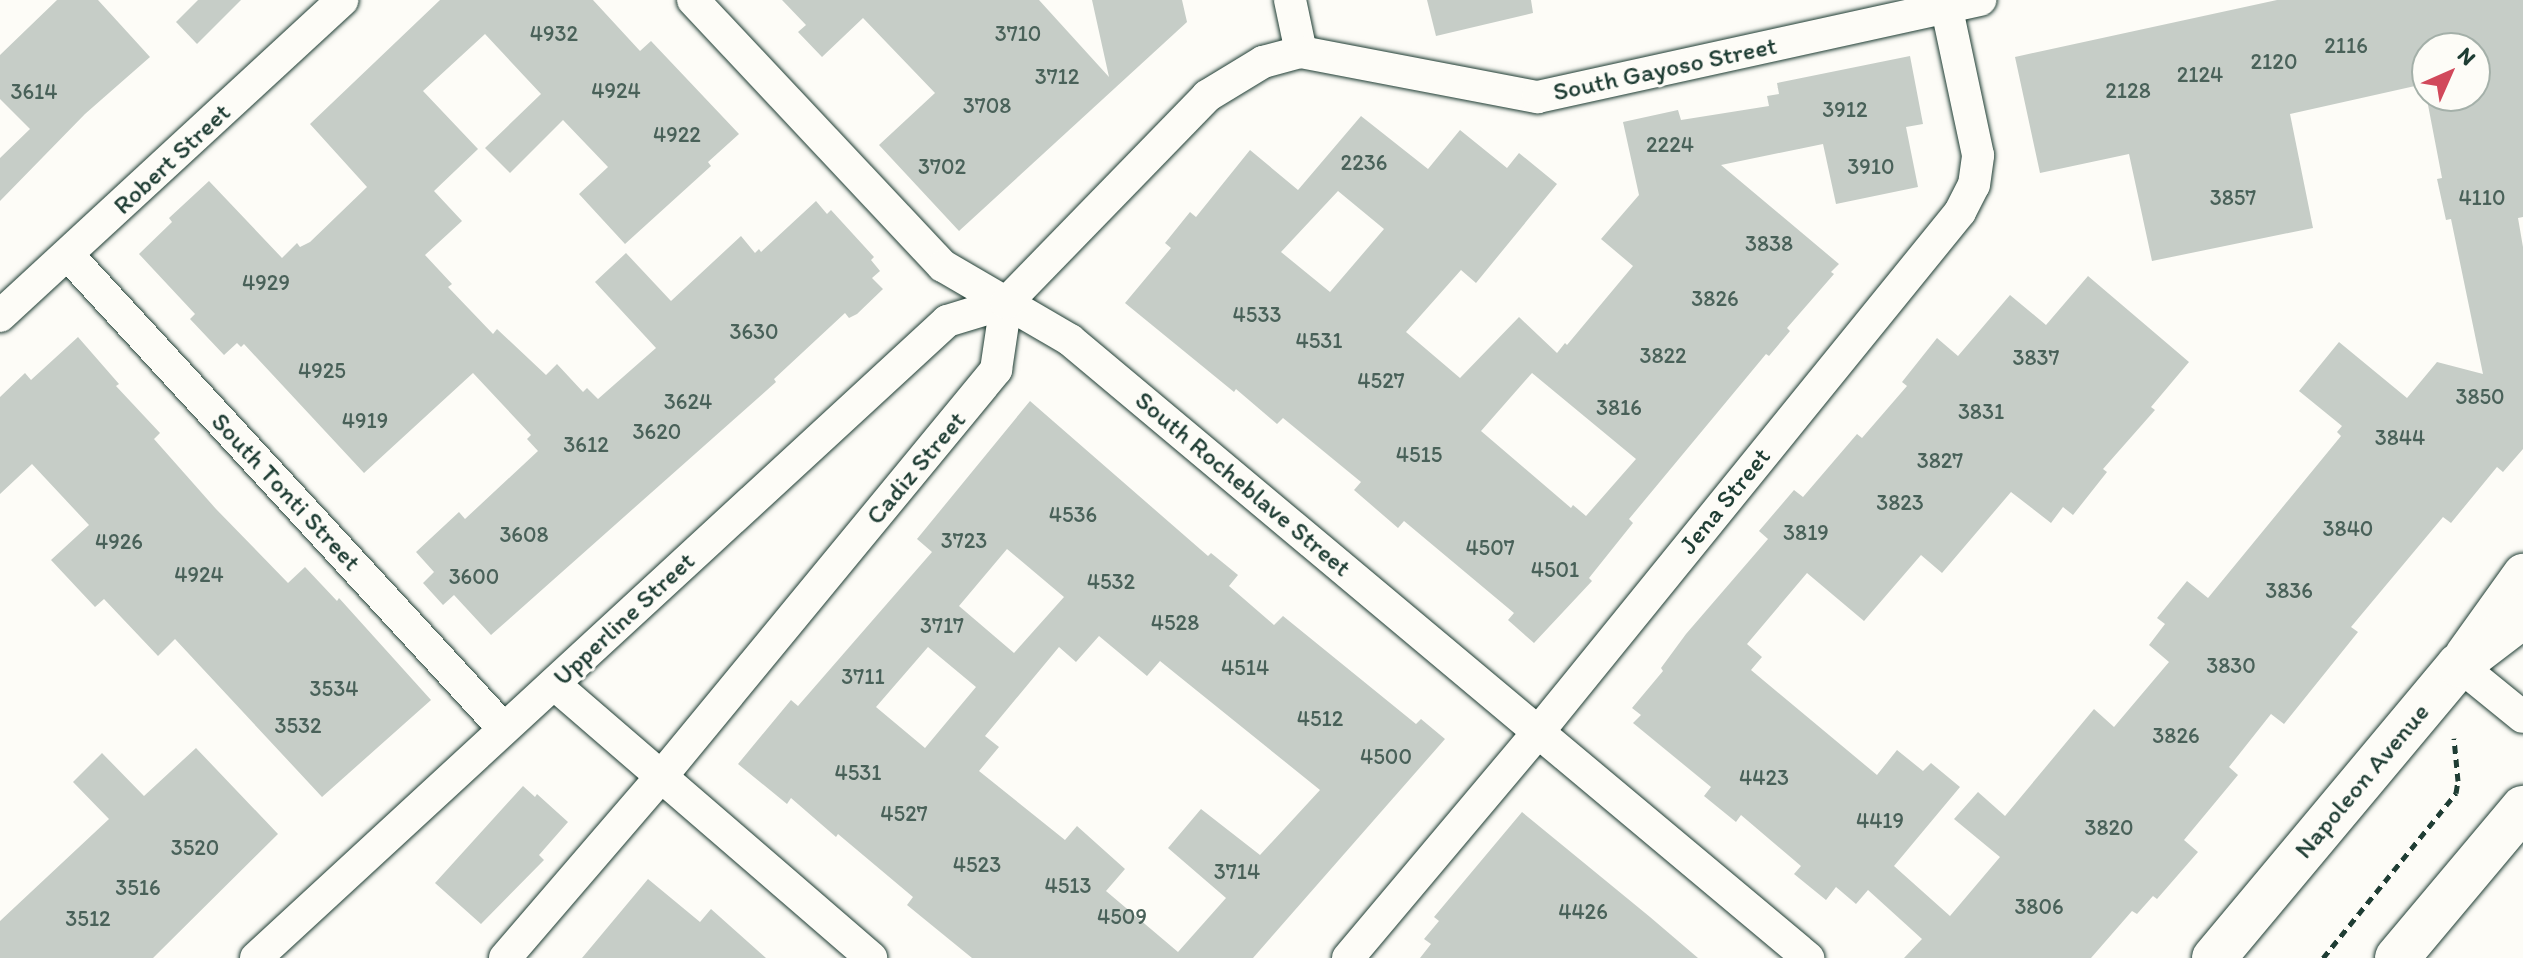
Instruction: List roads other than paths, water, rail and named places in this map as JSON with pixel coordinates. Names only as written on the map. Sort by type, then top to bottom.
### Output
[{"type":"main road","name":"Napoleon Avenue","points":[[2214,958],[2459,665],[2523,616]]},
{"type":"main road","points":[[2397,958],[2523,808]]},
{"type":"street","name":"Robert Street","points":[[0,316],[342,0]]},
{"type":"street","name":"South Rocheblave Street","points":[[693,0],[943,266],[1070,340],[1808,958]]},
{"type":"street","points":[[1006,303],[1207,96],[1263,62],[1301,52],[1290,0]]},
{"type":"street","name":"South Gayoso Street","points":[[1301,52],[1538,97],[1946,4],[1981,0]]},
{"type":"street","name":"Jena Street","points":[[1348,958],[1539,731],[1960,212],[1974,185],[1978,155],[1946,4]]},
{"type":"street","name":"South Tonti Street","points":[[68,255],[504,729]]},
{"type":"street","name":"Upperline Street","points":[[256,958],[947,321],[1006,303]]},
{"type":"street","name":"Cadiz Street","points":[[505,958],[660,778],[996,370],[1006,303]]},
{"type":"street","points":[[2523,574],[2459,665],[2523,717]]},
{"type":"street","points":[[554,684],[871,958]]}]
